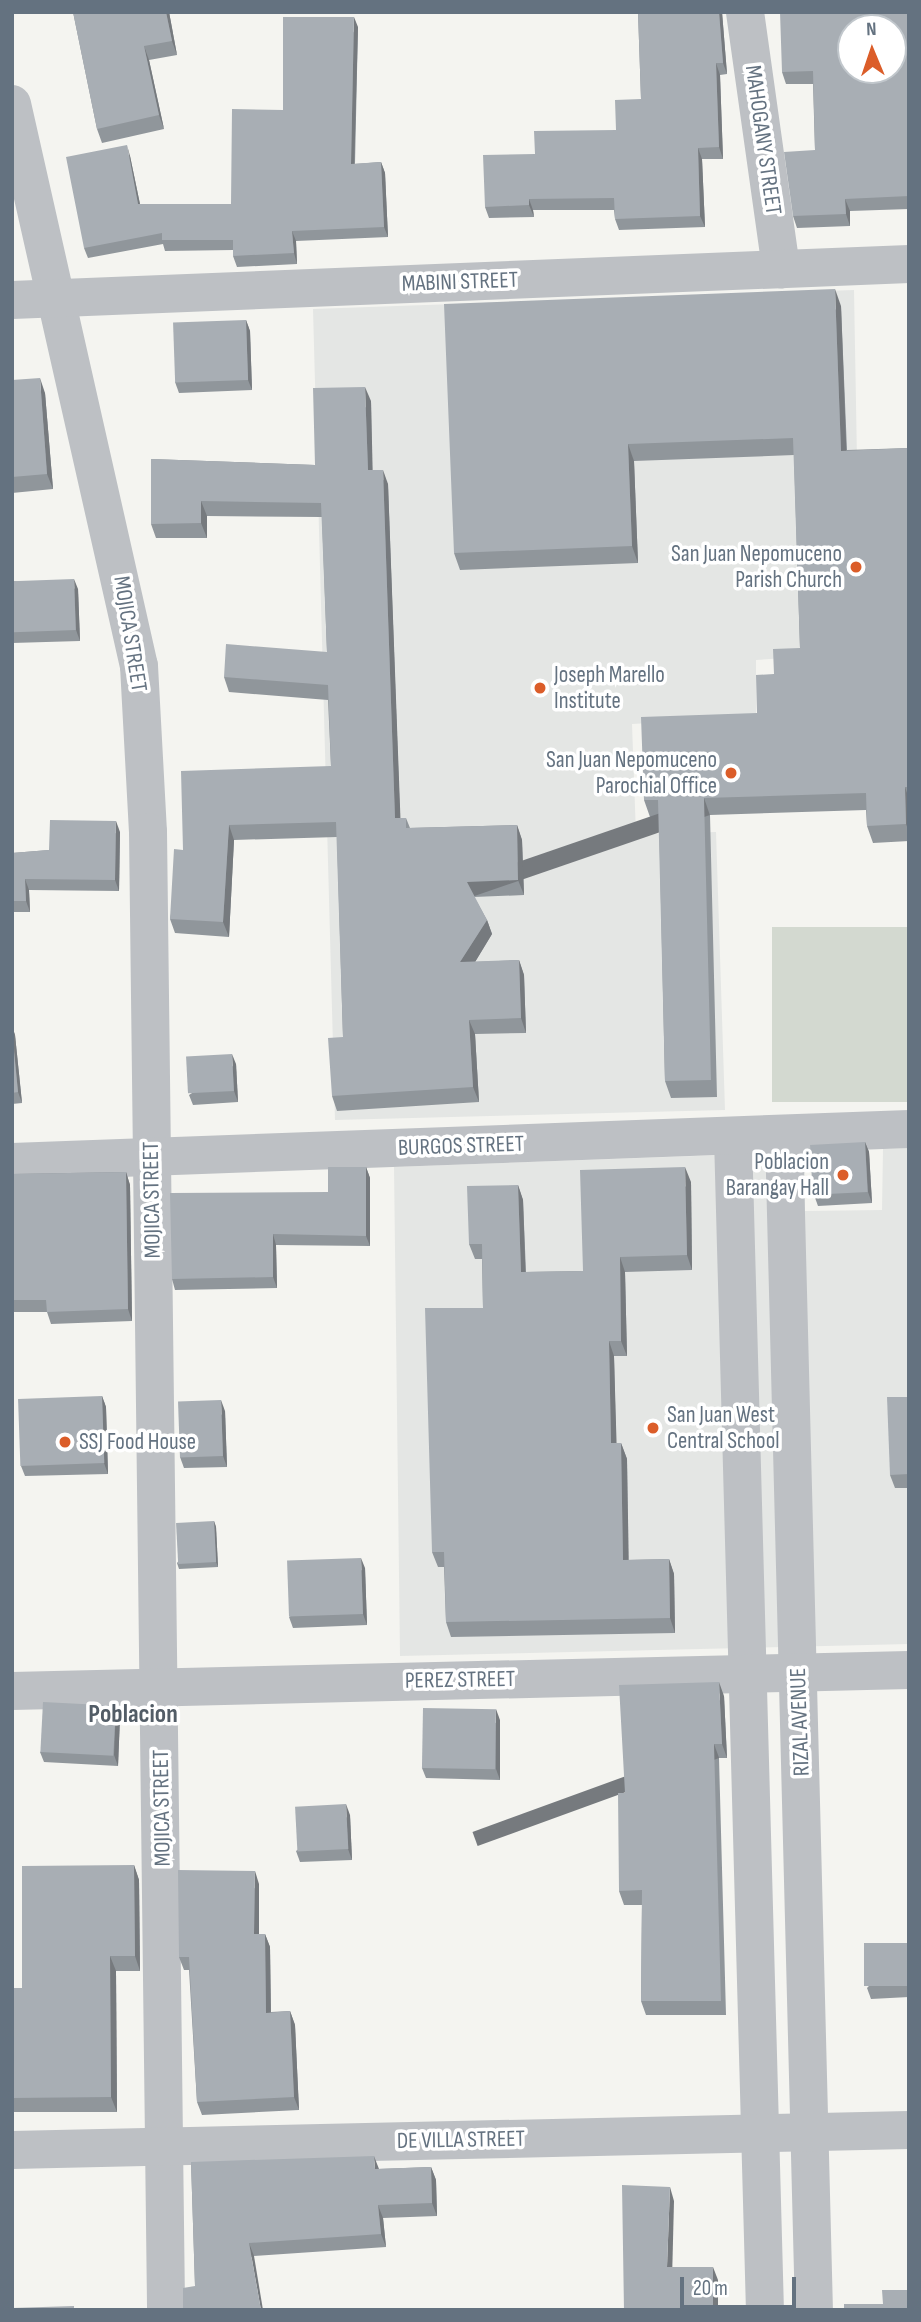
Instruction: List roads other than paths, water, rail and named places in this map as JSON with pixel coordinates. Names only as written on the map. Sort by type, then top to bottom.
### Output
[{"type":"street","name":"MAHOGANY STREET","points":[[745,12],[781,269]]},
{"type":"street","name":"MOJICA STREET","points":[[12,104],[139,666],[152,1156],[161,1687],[166,2310]]},
{"type":"street","name":"MABINI STREET","points":[[12,300],[909,264]]},
{"type":"street","name":"BURGOS STREET","points":[[12,1162],[909,1129]]},
{"type":"street","name":"RIZAL AVENUE","points":[[783,1135],[814,2310]]},
{"type":"street","points":[[733,1137],[765,2310]]},
{"type":"street","points":[[741,1408],[791,1406]]},
{"type":"street","name":"PEREZ STREET","points":[[12,1690],[909,1670]]},
{"type":"street","name":"DE VILLA STREET","points":[[12,2150],[909,2130]]},
{"type":"place","name":"San Juan Nepomuceno Parish Church","points":[[856,567]]},
{"type":"place","name":"Joseph Marello Institute","points":[[540,688]]},
{"type":"place","name":"San Juan Nepomuceno Parochial Office","points":[[731,773]]},
{"type":"place","name":"Poblacion Barangay Hall","points":[[843,1175]]},
{"type":"place","name":"San Juan West Central School","points":[[653,1428]]},
{"type":"place","name":"SSJ Food House","points":[[65,1442]]},
{"type":"district","name":"Poblacion","points":[[133,1715]]}]
